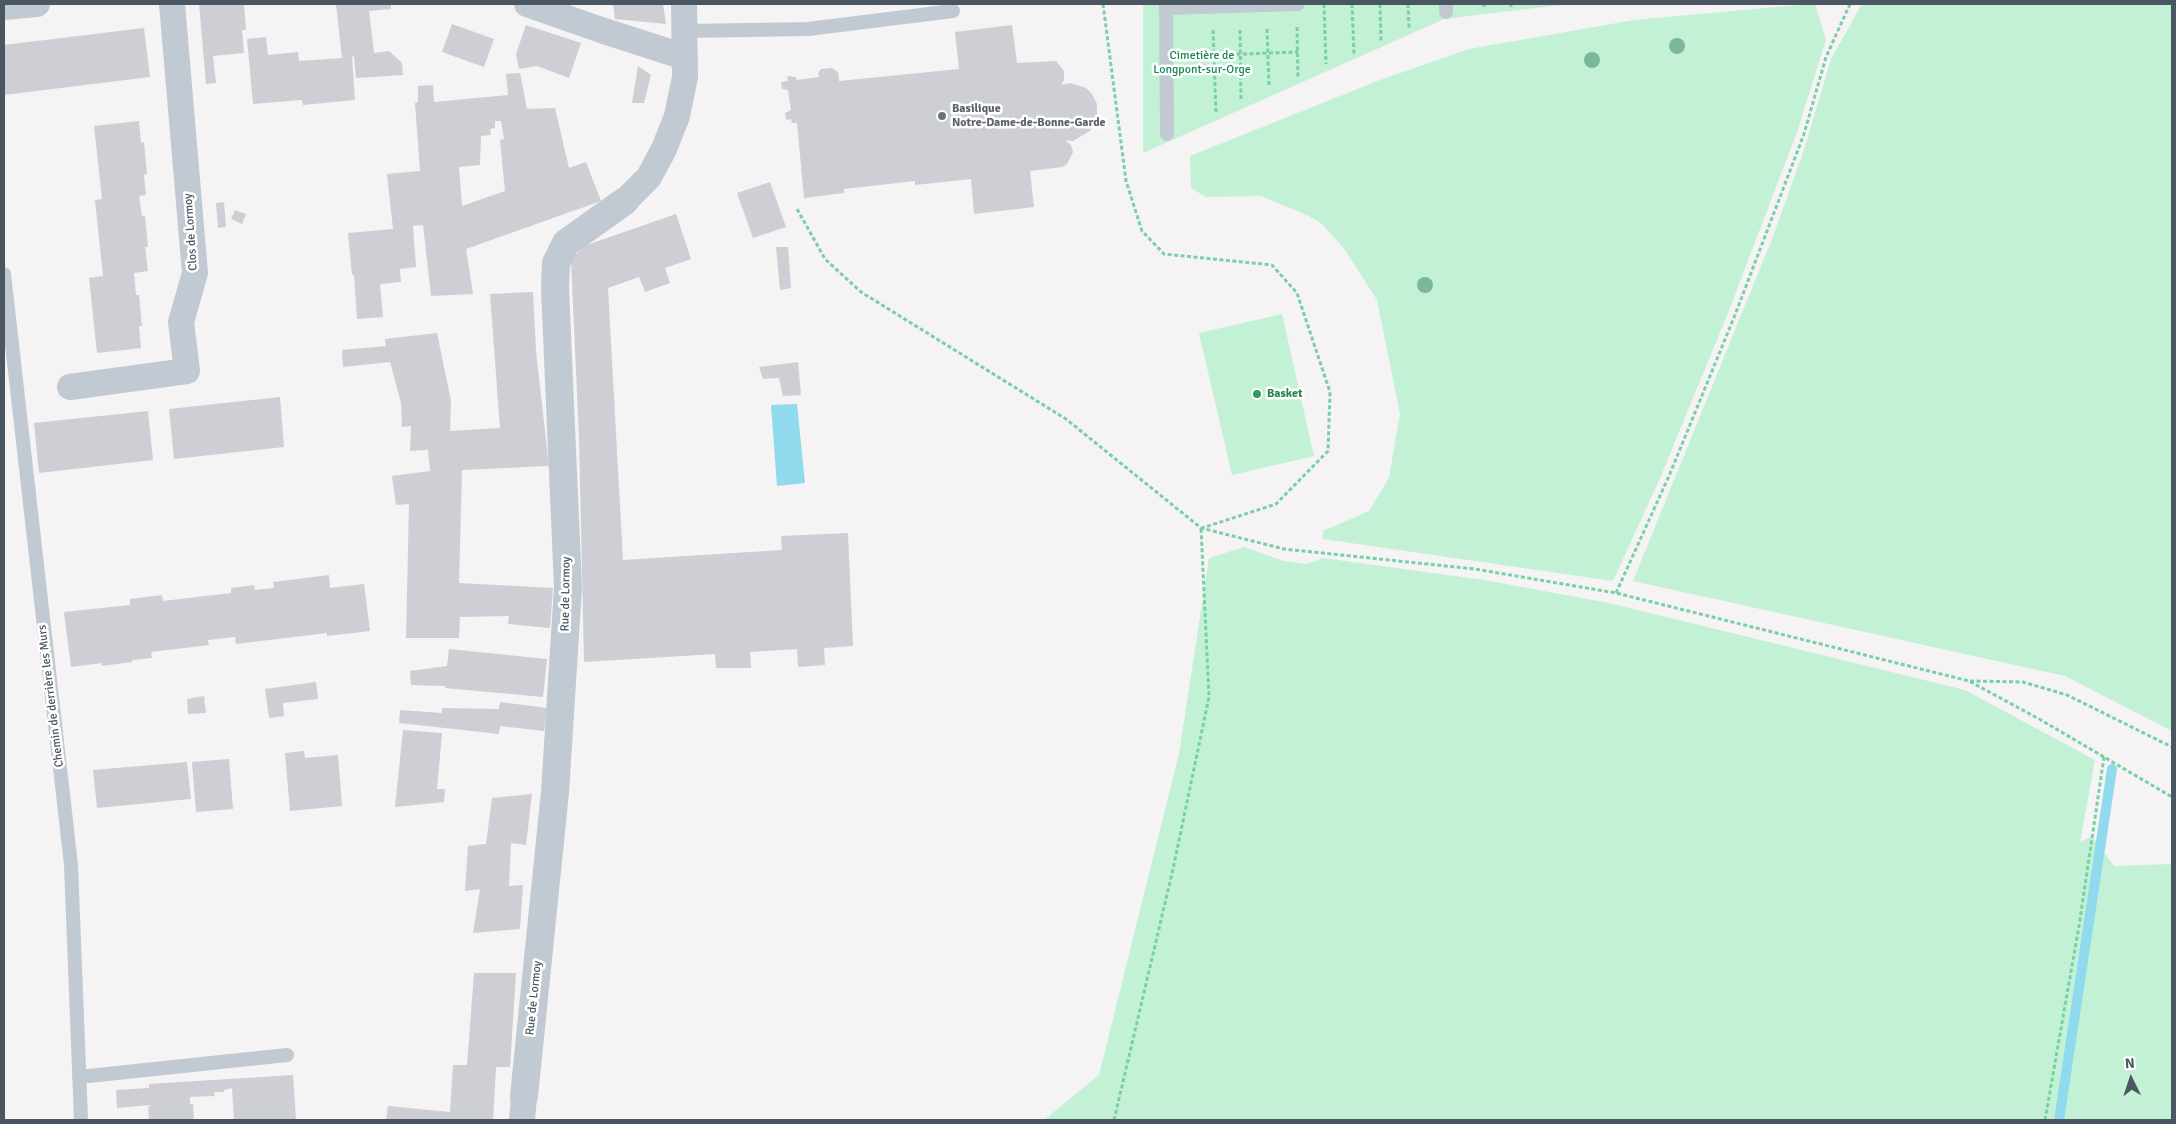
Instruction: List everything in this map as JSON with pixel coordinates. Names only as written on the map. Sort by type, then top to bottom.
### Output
[{"type":"street","points":[[4,7],[37,4]]},
{"type":"street","name":"Clos de Lormoy","points":[[70,387],[187,371],[181,322],[195,272],[172,4]]},
{"type":"street","points":[[527,4],[685,57]]},
{"type":"street","name":"Rue de Lormoy","points":[[523,1108],[555,792],[568,587],[556,263],[566,243],[624,201],[649,177],[664,149],[676,116],[684,77],[684,4]]},
{"type":"lane","points":[[1168,134],[1166,6],[1212,7],[1297,4]]},
{"type":"lane","points":[[685,31],[808,28],[953,11]]},
{"type":"lane","name":"Chemin de derrière les Murs","points":[[4,274],[71,864],[81,1120]]},
{"type":"lane","points":[[79,1077],[287,1055]]},
{"type":"path","points":[[1103,4],[1126,181],[1142,231],[1164,254],[1272,265],[1297,293],[1330,392],[1328,451],[1276,504],[1201,528]]},
{"type":"path","points":[[1297,4],[1298,80]]},
{"type":"path","points":[[1324,4],[1326,64]]},
{"type":"path","points":[[1352,4],[1354,54]]},
{"type":"path","points":[[1380,4],[1381,42]]},
{"type":"path","points":[[1408,4],[1409,28]]},
{"type":"path","points":[[1616,593],[1669,476],[1735,315],[1804,134],[1826,56],[1850,4]]},
{"type":"path","points":[[1267,5],[1269,86]]},
{"type":"path","points":[[1239,6],[1242,99]]},
{"type":"path","points":[[1212,7],[1216,114]]},
{"type":"path","points":[[1166,57],[1298,52]]},
{"type":"path","points":[[797,209],[825,259],[861,292],[1066,419],[1201,528],[1284,549],[1475,569],[1616,593],[1969,681],[2023,682],[2067,696],[2172,748]]},
{"type":"path","points":[[1114,1120],[1174,869],[1209,697],[1201,528]]},
{"type":"path","points":[[1969,681],[2172,797]]},
{"type":"path","points":[[2045,1120],[2079,926],[2104,758]]},
{"type":"green space","name":"Cimetière de Longpont-sur-Orge","points":[[1143,4],[1569,4],[1444,19],[1143,153]]},
{"type":"green space","points":[[1815,4],[1826,40],[1797,132],[1728,313],[1661,476],[1613,581],[1323,539],[1323,531],[1369,511],[1389,478],[1400,414],[1377,300],[1345,250],[1322,224],[1309,216],[1261,196],[1206,197],[1191,188],[1190,156],[1380,80],[1469,49],[1634,20]]},
{"type":"green space","points":[[1862,4],[2172,4],[2172,731],[2065,676],[1633,581],[1772,239],[1804,150],[1831,59]]},
{"type":"green space","name":"Basket","points":[[1282,314],[1314,456],[1232,475],[1199,333]]},
{"type":"green space","points":[[1244,547],[1284,561],[1307,564],[1323,558],[1484,580],[1609,603],[1965,690],[2095,760],[2080,842],[2092,836],[2114,866],[2172,864],[2172,1120],[1044,1120],[1099,1075],[1179,754],[1209,558]]},
{"type":"water","points":[[797,404],[805,483],[777,486],[771,405]]},
{"type":"building","points":[[199,4],[244,4],[246,30],[242,30],[244,53],[213,56],[216,83],[206,84]]},
{"type":"building","points":[[336,4],[391,4],[391,9],[369,11],[374,53],[389,51],[402,63],[403,75],[356,78],[354,56],[352,57],[355,100],[303,105],[302,100],[253,104],[247,39],[266,37],[268,55],[298,52],[299,61],[342,58]]},
{"type":"building","points":[[613,4],[663,4],[666,24],[615,19]]},
{"type":"building","points":[[452,24],[494,39],[484,67],[442,52]]},
{"type":"building","points":[[526,25],[581,43],[569,78],[537,66],[519,69],[516,54]]},
{"type":"building","name":"Basilique Notre-Dame-de-Bonne-Garde","points":[[1012,25],[1017,63],[1056,61],[1064,71],[1064,80],[1061,85],[1071,83],[1086,88],[1092,94],[1097,104],[1097,121],[1090,131],[1073,141],[1065,140],[1071,145],[1073,152],[1067,164],[1062,167],[1030,171],[1034,207],[974,214],[971,179],[915,185],[915,181],[844,189],[844,193],[804,198],[797,123],[792,123],[791,119],[786,120],[785,113],[791,110],[788,90],[782,89],[781,82],[788,81],[787,76],[796,77],[797,80],[819,77],[818,73],[821,69],[832,68],[838,72],[839,81],[959,69],[955,32]]},
{"type":"building","points":[[144,28],[150,77],[4,95],[4,45]]},
{"type":"building","points":[[638,66],[651,75],[644,103],[632,103]]},
{"type":"building","points":[[520,73],[527,109],[555,108],[569,168],[586,162],[601,201],[466,249],[473,294],[431,296],[423,225],[413,226],[416,267],[400,269],[401,282],[380,284],[383,317],[357,319],[354,275],[352,275],[348,233],[393,229],[387,174],[420,171],[415,103],[418,102],[418,86],[433,85],[434,102],[508,95],[506,74]],"holes":[[[495,121],[501,121],[504,139],[500,140],[505,191],[462,206],[459,167],[480,165],[481,136],[491,135],[490,129],[495,128]]]},
{"type":"building","points":[[139,121],[141,143],[144,142],[147,174],[144,175],[146,195],[139,196],[142,216],[145,216],[148,247],[145,247],[148,271],[134,273],[136,295],[139,295],[142,326],[139,326],[141,348],[97,353],[89,278],[103,276],[95,200],[102,199],[94,126]]},
{"type":"building","points":[[770,182],[786,227],[753,238],[737,193]]},
{"type":"building","points":[[224,202],[226,227],[218,228],[216,203]]},
{"type":"building","points":[[235,210],[246,214],[242,224],[231,219]]},
{"type":"building","points":[[676,214],[691,259],[665,268],[670,283],[645,292],[639,277],[608,288],[623,560],[782,550],[781,536],[848,533],[853,646],[824,648],[825,665],[798,667],[797,649],[750,652],[751,668],[716,668],[715,654],[584,662],[579,438],[571,260],[584,246]]},
{"type":"building","points":[[776,247],[788,247],[791,288],[780,290]]},
{"type":"building","points":[[533,292],[536,351],[549,466],[462,470],[459,583],[553,588],[550,628],[508,624],[509,616],[460,617],[459,638],[406,638],[409,504],[396,505],[392,476],[430,471],[428,450],[410,451],[411,426],[402,427],[401,403],[390,362],[343,367],[342,350],[386,346],[385,339],[437,333],[451,401],[450,431],[500,428],[490,294]]},
{"type":"building","points":[[798,362],[801,395],[783,396],[779,378],[763,379],[759,367]]},
{"type":"building","points":[[280,397],[284,447],[174,459],[169,409]]},
{"type":"building","points":[[148,411],[153,460],[39,473],[34,423]]},
{"type":"building","points":[[329,575],[330,588],[364,584],[370,631],[327,636],[327,633],[236,644],[235,637],[208,640],[209,645],[151,652],[152,658],[132,660],[132,662],[102,666],[102,663],[71,667],[64,612],[130,605],[130,599],[162,595],[163,601],[231,593],[231,588],[254,585],[255,590],[274,588],[273,582]]},
{"type":"building","points":[[449,649],[547,659],[543,697],[445,688],[445,686],[411,685],[410,671],[447,666]]},
{"type":"building","points":[[316,682],[318,699],[283,703],[284,716],[269,718],[265,689]]},
{"type":"building","points":[[204,696],[206,713],[188,714],[187,699]]},
{"type":"building","points":[[500,702],[547,708],[544,731],[500,726],[499,734],[399,723],[400,710],[442,713],[442,708],[499,709]]},
{"type":"building","points":[[403,730],[442,733],[437,789],[445,789],[444,802],[395,807]]},
{"type":"building","points":[[304,751],[305,758],[338,755],[342,806],[290,811],[285,753]]},
{"type":"building","points":[[229,759],[233,809],[196,812],[192,762]]},
{"type":"building","points":[[187,762],[191,799],[97,808],[93,770]]},
{"type":"building","points":[[532,794],[526,845],[511,843],[509,886],[523,885],[520,929],[473,933],[480,889],[465,891],[468,846],[486,844],[492,798]]},
{"type":"building","points":[[474,973],[516,973],[510,1067],[496,1067],[493,1120],[386,1120],[388,1106],[450,1112],[453,1065],[467,1065]]},
{"type":"building","points":[[293,1075],[296,1120],[234,1120],[232,1088],[224,1090],[224,1092],[214,1092],[215,1096],[190,1097],[190,1104],[193,1104],[194,1120],[149,1120],[148,1107],[151,1105],[117,1108],[116,1090],[149,1088],[149,1084]]},
{"type":"waterway","points":[[2059,1120],[2112,769]]},
{"type":"place","name":"Basilique Notre-Dame-de-Bonne-Garde","points":[[942,116]]},
{"type":"place","name":"Basket","points":[[1257,394]]}]
